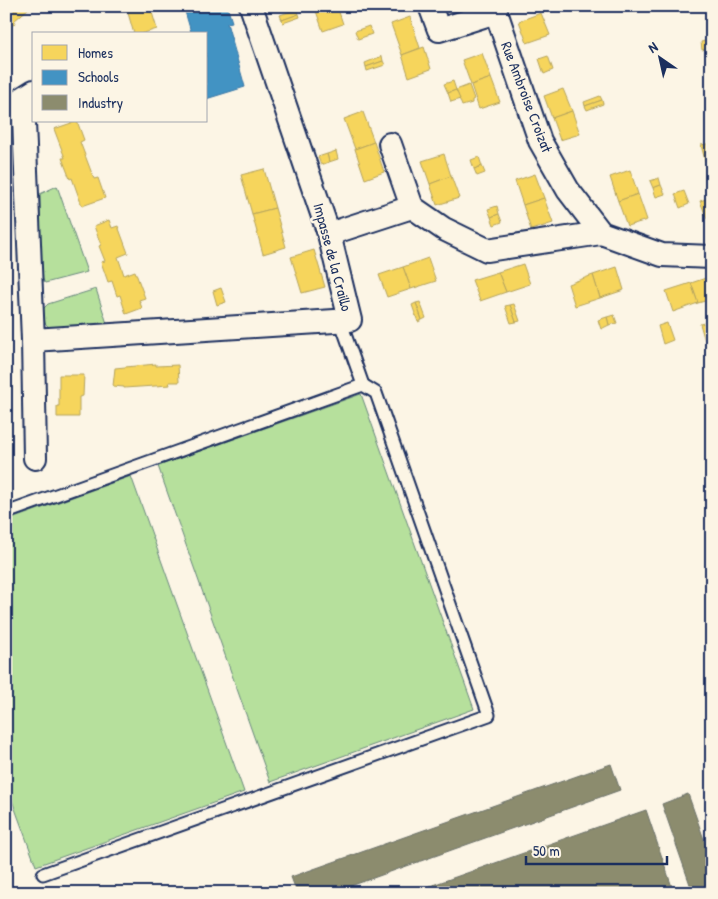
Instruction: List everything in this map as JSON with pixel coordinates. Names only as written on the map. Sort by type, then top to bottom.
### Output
[{"type":"street","name":"Impasse de la Craillo","points":[[33,340],[350,320],[329,234],[251,6]]},
{"type":"street","points":[[430,6],[439,30],[495,9]]},
{"type":"street","name":"Rue Ambroise Croizat","points":[[495,9],[540,141],[568,190],[601,233]]},
{"type":"street","points":[[32,92],[23,98],[33,340],[35,458]]},
{"type":"street","points":[[390,144],[412,207],[444,229],[487,250],[601,233],[662,256],[712,257]]},
{"type":"street","points":[[329,234],[412,207]]},
{"type":"lane","points":[[43,874],[489,715],[376,394],[363,385],[340,320]]},
{"type":"lane","points":[[6,513],[363,385]]},
{"type":"green space","points":[[57,186],[87,272],[45,283],[40,275],[40,194]]},
{"type":"green space","points":[[96,289],[109,330],[55,334],[45,323],[43,309],[48,304]]},
{"type":"green space","points":[[361,394],[474,709],[270,782],[158,466]]},
{"type":"green space","points":[[131,476],[244,792],[36,866],[6,784],[6,521]]},
{"type":"building: Homes","points":[[6,6],[33,6],[14,21],[15,23],[6,31]]},
{"type":"building: Homes","points":[[126,6],[150,6],[157,29],[147,32],[133,32]]},
{"type":"building: Homes","points":[[319,6],[337,6],[343,24],[323,31],[315,8]]},
{"type":"building: Homes","points":[[297,9],[299,14],[282,20],[280,15]]},
{"type":"building: Homes","points":[[541,13],[550,35],[527,43],[519,21]]},
{"type":"building: Homes","points":[[299,14],[300,17],[283,23],[282,20]]},
{"type":"building: Homes","points":[[410,17],[420,48],[402,55],[391,24]]},
{"type":"building: Homes","points":[[369,26],[372,34],[358,39],[355,31]]},
{"type":"building: Homes","points":[[712,39],[712,47],[702,50],[701,42]]},
{"type":"building: Homes","points":[[424,47],[431,69],[409,77],[402,55]]},
{"type":"building: Homes","points":[[482,53],[491,78],[471,85],[462,60]]},
{"type":"building: Homes","points":[[382,56],[383,61],[366,67],[365,63]]},
{"type":"building: Homes","points":[[548,56],[553,70],[544,74],[539,59]]},
{"type":"building: Homes","points":[[383,61],[385,65],[367,71],[366,67]]},
{"type":"building: Homes","points":[[491,78],[500,102],[479,109],[471,85]]},
{"type":"building: Homes","points":[[453,81],[456,90],[448,93],[444,84]]},
{"type":"building: Homes","points":[[469,85],[474,99],[472,103],[462,106],[456,90]]},
{"type":"building: Homes","points":[[563,89],[572,111],[552,118],[544,96]]},
{"type":"building: Homes","points":[[456,90],[460,99],[451,102],[448,93]]},
{"type":"building: Homes","points":[[600,96],[602,100],[585,106],[584,102]]},
{"type":"building: Homes","points":[[602,100],[603,104],[587,110],[585,106]]},
{"type":"building: Homes","points":[[572,111],[580,134],[560,140],[552,118]]},
{"type":"building: Homes","points":[[363,112],[374,142],[355,149],[344,119]]},
{"type":"building: Homes","points":[[77,122],[84,140],[80,142],[94,179],[98,178],[105,198],[82,206],[72,178],[70,179],[62,158],[65,158],[54,129]]},
{"type":"building: Homes","points":[[374,142],[384,172],[365,179],[355,149]]},
{"type":"building: Homes","points":[[712,143],[712,167],[707,168],[701,145]]},
{"type":"building: Homes","points":[[336,151],[338,159],[329,162],[327,154]]},
{"type":"building: Homes","points":[[327,154],[329,162],[321,165],[318,157]]},
{"type":"building: Homes","points":[[444,154],[451,176],[430,184],[422,161]]},
{"type":"building: Homes","points":[[479,157],[482,166],[474,169],[471,160]]},
{"type":"building: Homes","points":[[482,166],[485,173],[477,176],[474,169]]},
{"type":"building: Homes","points":[[264,169],[275,208],[252,214],[241,175]]},
{"type":"building: Homes","points":[[630,170],[638,194],[618,201],[610,177]]},
{"type":"building: Homes","points":[[535,174],[544,198],[523,205],[515,181]]},
{"type":"building: Homes","points":[[451,176],[459,198],[437,205],[430,184]]},
{"type":"building: Homes","points":[[659,178],[661,185],[653,188],[650,181]]},
{"type":"building: Homes","points":[[661,185],[665,194],[656,197],[653,188]]},
{"type":"building: Homes","points":[[684,191],[689,204],[680,208],[675,194]]},
{"type":"building: Homes","points":[[638,194],[647,220],[627,226],[618,201]]},
{"type":"building: Homes","points":[[712,197],[712,218],[707,219],[700,201]]},
{"type":"building: Homes","points":[[544,198],[553,223],[531,230],[523,205]]},
{"type":"building: Homes","points":[[497,206],[499,214],[491,217],[488,209]]},
{"type":"building: Homes","points":[[275,208],[286,247],[263,254],[252,214]]},
{"type":"building: Homes","points":[[499,214],[502,222],[494,225],[491,217]]},
{"type":"building: Homes","points":[[109,220],[112,228],[118,226],[128,253],[118,257],[124,275],[135,271],[145,298],[139,300],[142,308],[126,314],[120,295],[117,296],[112,281],[108,282],[101,262],[105,261],[99,246],[101,245],[94,226]]},
{"type":"building: Homes","points":[[314,250],[325,287],[302,293],[291,257]]},
{"type":"building: Homes","points":[[428,258],[436,281],[411,289],[403,267]]},
{"type":"building: Homes","points":[[523,264],[530,284],[506,292],[498,272]]},
{"type":"building: Homes","points":[[403,267],[411,289],[387,297],[379,275]]},
{"type":"building: Homes","points":[[617,267],[624,290],[600,298],[593,275]]},
{"type":"building: Homes","points":[[498,272],[506,292],[480,301],[472,280]]},
{"type":"building: Homes","points":[[593,275],[600,298],[575,306],[568,284]]},
{"type":"building: Homes","points":[[712,276],[712,299],[698,303],[691,283]]},
{"type":"building: Homes","points":[[691,283],[698,303],[673,312],[666,291]]},
{"type":"building: Homes","points":[[221,288],[226,302],[217,305],[213,291]]},
{"type":"building: Homes","points":[[420,302],[426,318],[422,320],[416,303]]},
{"type":"building: Homes","points":[[416,303],[422,320],[418,322],[412,305]]},
{"type":"building: Homes","points":[[514,304],[520,321],[516,322],[510,305]]},
{"type":"building: Homes","points":[[510,305],[516,322],[511,323],[505,306]]},
{"type":"building: Homes","points":[[614,315],[617,323],[609,325],[607,317]]},
{"type":"building: Homes","points":[[607,317],[609,325],[601,329],[598,320]]},
{"type":"building: Homes","points":[[708,322],[712,332],[712,339],[710,339],[704,323]]},
{"type":"building: Homes","points":[[667,323],[673,340],[663,344],[658,326]]},
{"type":"building: Homes","points":[[704,323],[710,339],[705,341],[700,324]]},
{"type":"building: Homes","points":[[156,364],[156,366],[178,365],[179,382],[169,382],[170,385],[124,388],[113,386],[115,368]]},
{"type":"building: Homes","points":[[59,375],[84,375],[83,396],[79,397],[79,417],[57,417]]},
{"type":"building: Schools","points":[[190,6],[227,6],[232,22],[227,23],[245,87],[208,98],[208,32],[191,32],[184,8]]},
{"type":"building: Industry","points":[[611,764],[620,790],[331,893],[297,893],[291,877]]},
{"type":"building: Industry","points":[[688,794],[712,862],[712,893],[693,893],[662,804]]},
{"type":"building: Industry","points":[[646,810],[674,893],[410,893]]}]
